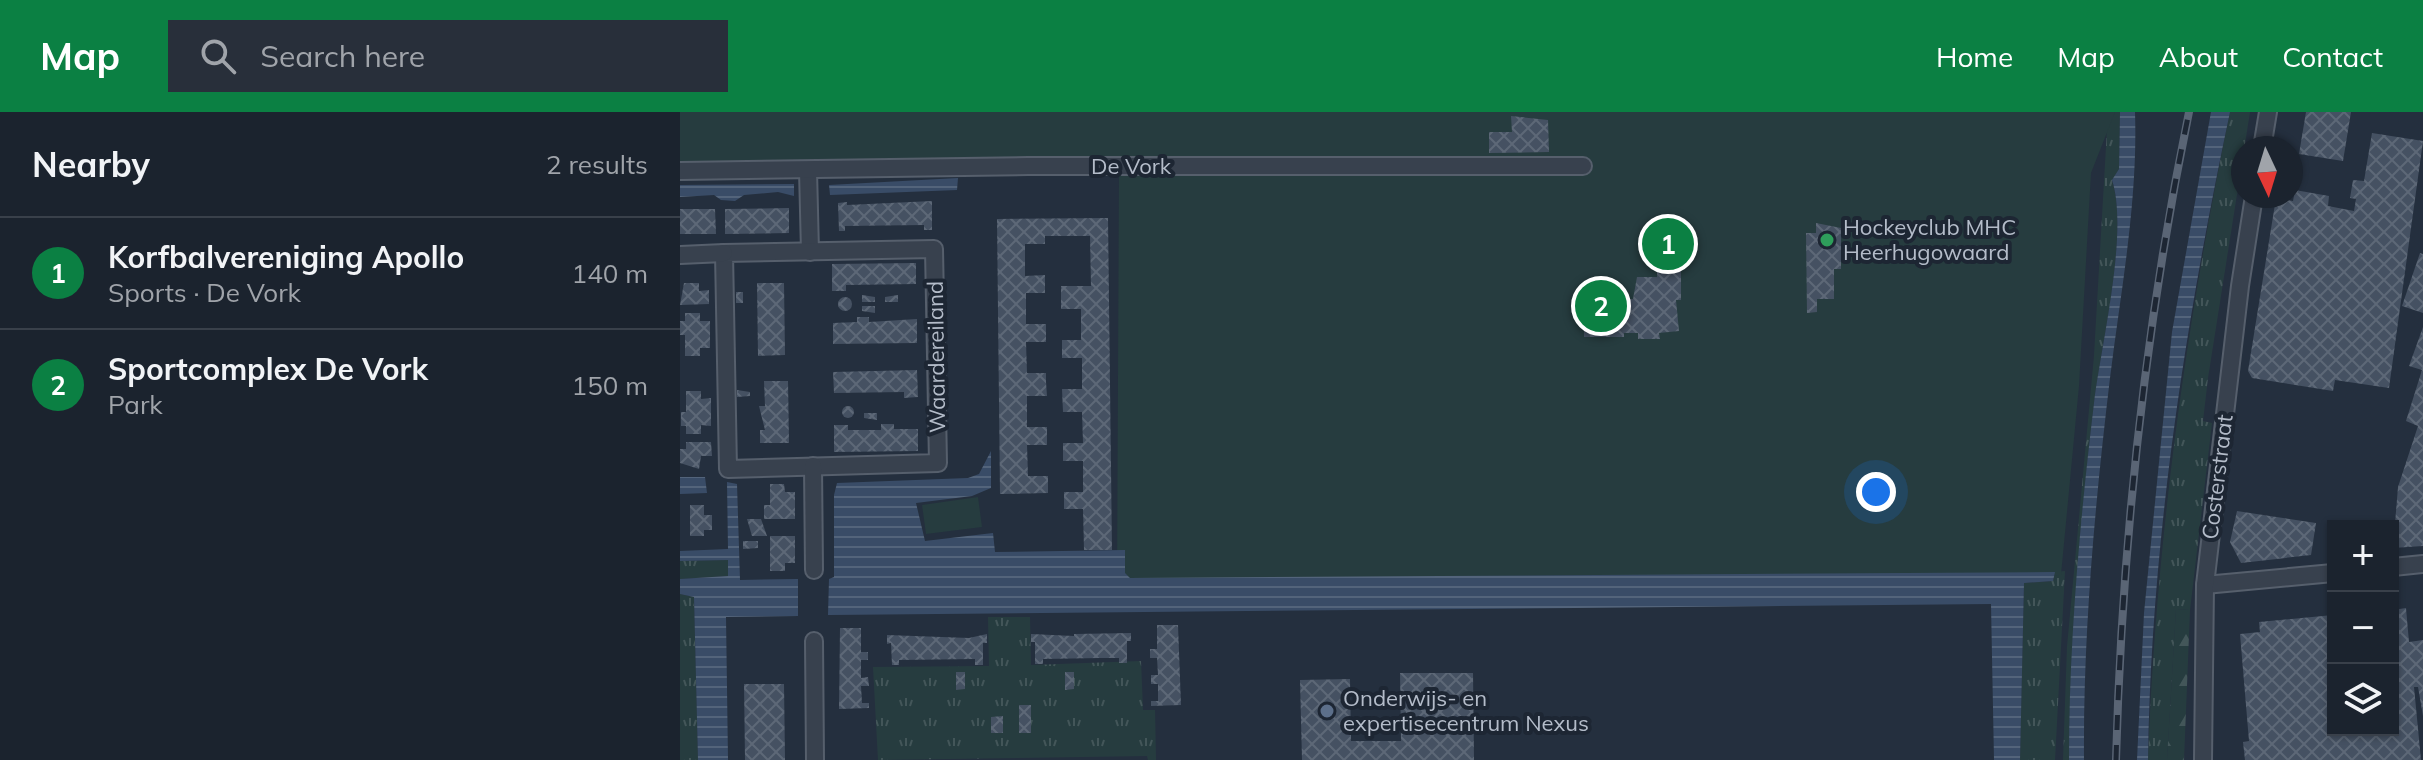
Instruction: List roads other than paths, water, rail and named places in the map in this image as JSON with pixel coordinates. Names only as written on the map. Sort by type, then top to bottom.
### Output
[{"type":"street","points":[[2264,136],[2268,112]]},
{"type":"street","name":"De Vork","points":[[680,171],[1583,166]]},
{"type":"street","points":[[808,170],[810,252]]},
{"type":"street","name":"Costerstraat","points":[[2203,760],[2205,585],[2238,302],[2252,208]]},
{"type":"street","name":"Waardereiland","points":[[680,255],[724,253],[934,249],[938,463],[728,469],[724,253]]},
{"type":"street","points":[[813,466],[814,570]]},
{"type":"street","points":[[2399,566],[2423,564]]},
{"type":"street","points":[[2205,585],[2327,574]]},
{"type":"street","points":[[814,641],[815,760]]},
{"type":"water","points":[[2120,112],[2135,112],[2134,179],[2095,521],[2088,617],[2084,760],[2069,760],[2073,626],[2080,536],[2094,403],[2116,258],[2116,202],[2112,180],[2119,169]]},
{"type":"water","points":[[2211,112],[2230,112],[2199,272],[2173,434],[2156,597],[2148,760],[2137,760],[2144,613],[2172,332]]},
{"type":"water","points":[[958,178],[957,190],[830,195],[829,185]]},
{"type":"water","points":[[794,184],[794,196],[778,192],[744,195],[735,201],[721,200],[714,195],[680,197],[680,185]]},
{"type":"water","points":[[991,451],[991,488],[972,496],[916,503],[925,541],[993,533],[995,552],[1125,550],[1125,573],[1130,578],[2055,572],[2053,581],[2024,583],[2020,760],[1994,760],[1991,604],[828,615],[829,579],[834,577],[834,495],[837,483],[968,478],[979,474]]},
{"type":"water","points":[[680,477],[705,477],[707,493],[680,494]]},
{"type":"water","points":[[727,482],[737,484],[740,580],[798,579],[798,616],[726,617],[728,760],[698,760],[694,597],[680,594],[680,579],[728,576],[728,560],[680,561],[680,551],[728,549]]},
{"type":"railway","points":[[2116,760],[2124,597],[2138,434],[2160,273],[2189,112]]},
{"type":"place","name":"Hockeyclub MHC Heerhugowaard","points":[[1827,240]]},
{"type":"place","name":"Korfbalvereniging Apollo","points":[[1668,244]]},
{"type":"place","name":"Sportcomplex De Vork","points":[[1601,306]]},
{"type":"place","name":"Onderwijs- en expertisecentrum Nexus","points":[[1327,711]]}]
